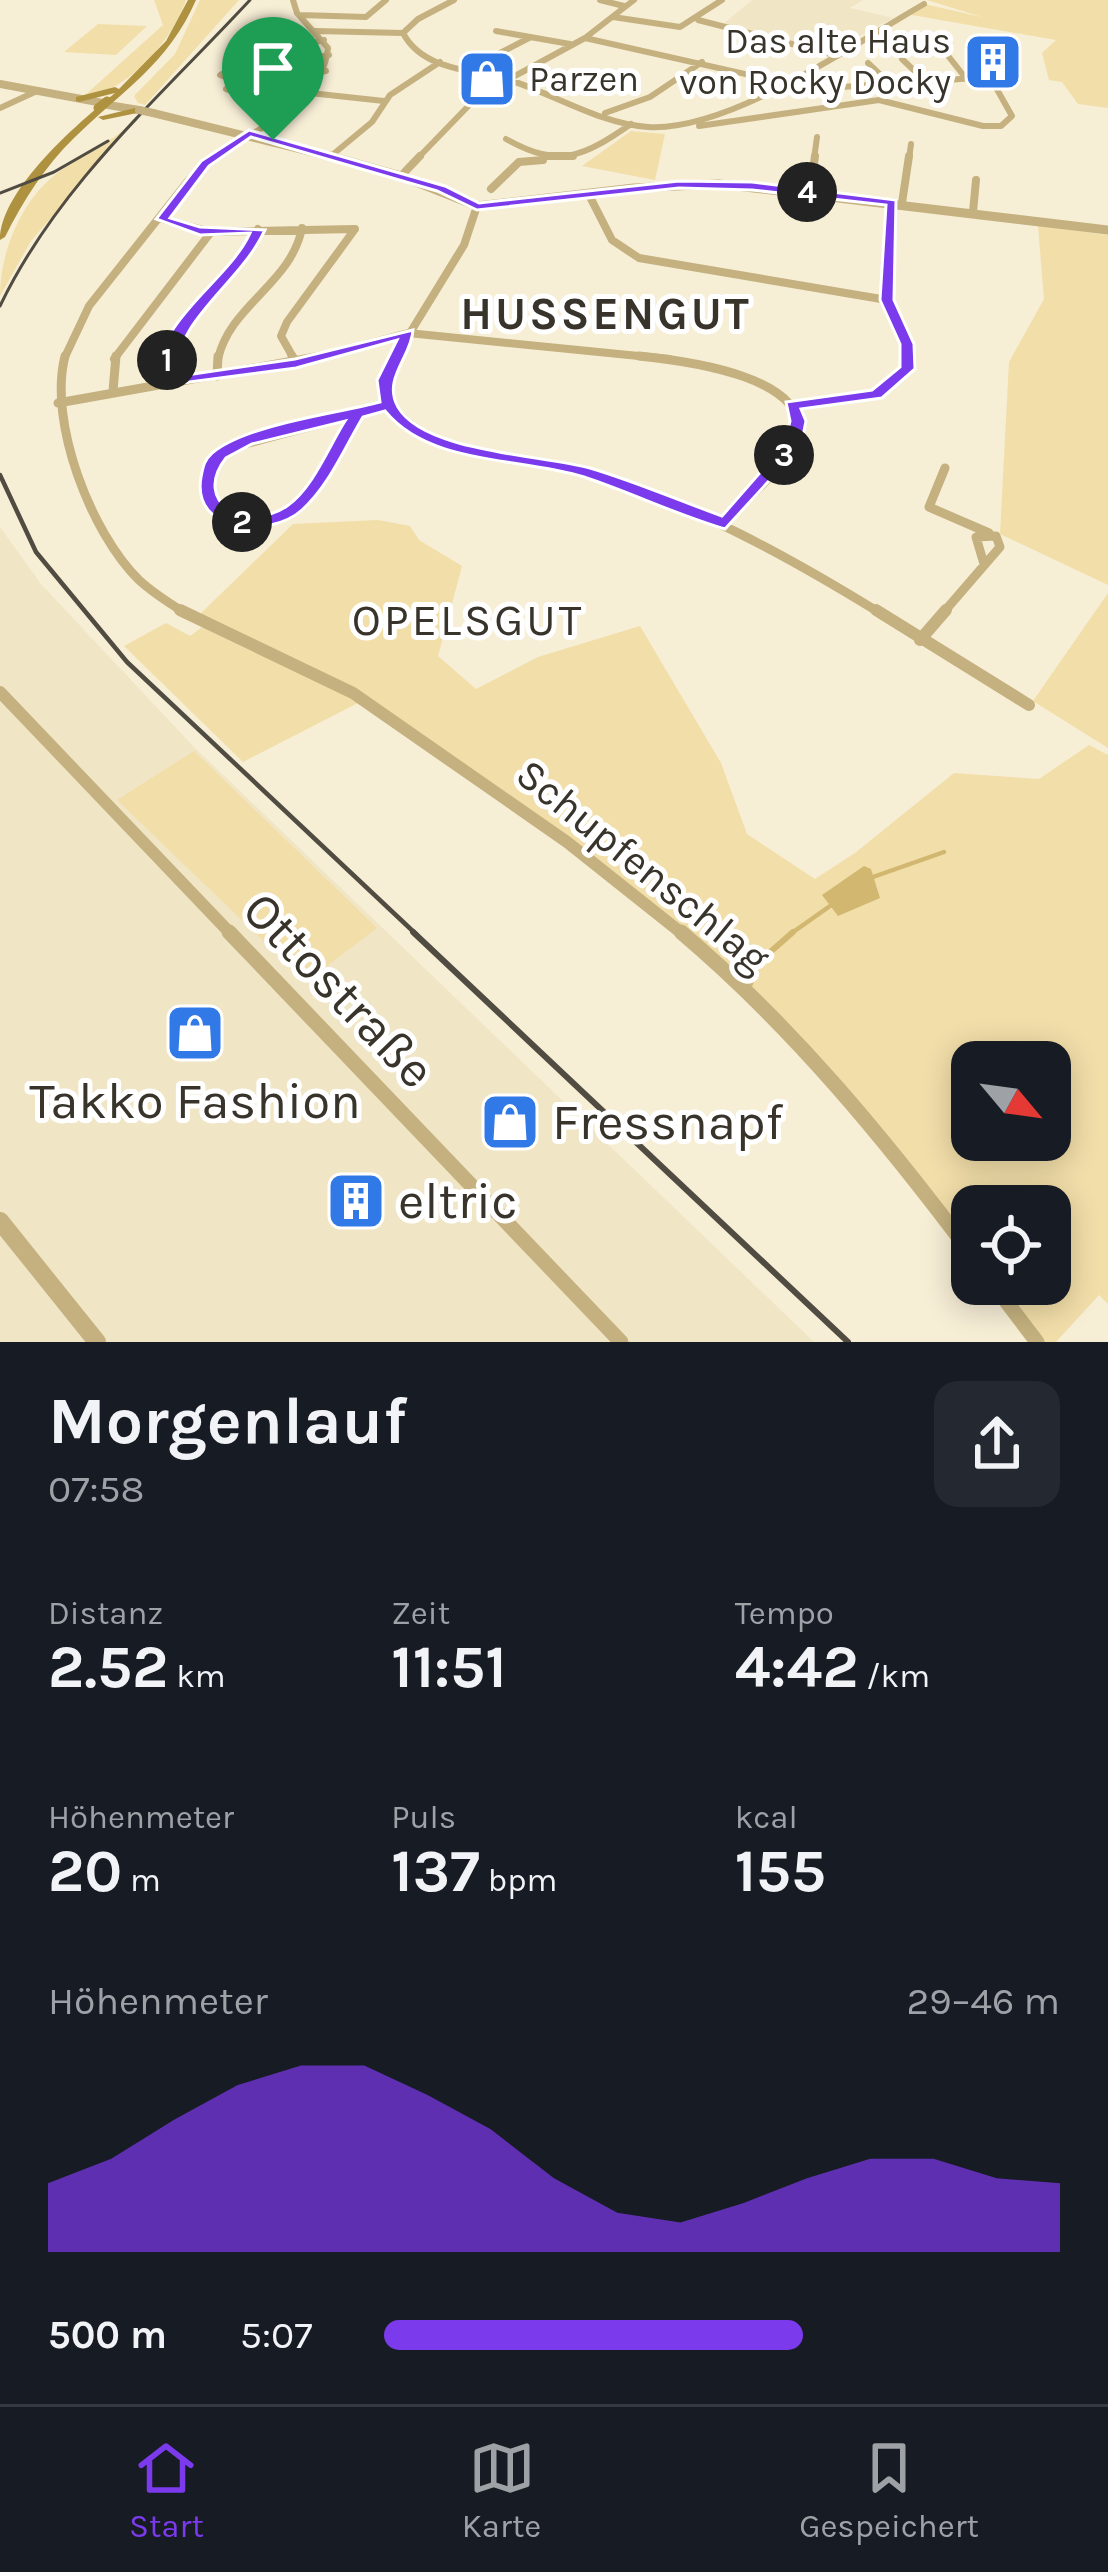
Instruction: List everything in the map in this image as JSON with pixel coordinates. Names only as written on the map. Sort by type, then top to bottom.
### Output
[{"type":"main road","points":[[108,105],[163,64],[192,0]]},
{"type":"main road","points":[[3,232],[66,151],[175,39]]},
{"type":"main road","points":[[79,99],[139,110]]},
{"type":"main road","points":[[79,99],[139,110]]},
{"type":"street","points":[[293,0],[323,40],[329,56],[326,71],[310,93],[205,164],[79,316],[64,358],[58,403],[296,363],[408,333],[695,362],[749,376],[791,405],[798,421],[793,446],[725,524]]},
{"type":"street","points":[[300,15],[366,17],[386,0]]},
{"type":"street","points":[[316,31],[403,33],[454,0]]},
{"type":"street","points":[[600,0],[624,7]]},
{"type":"street","points":[[401,176],[469,104],[585,38],[634,0]]},
{"type":"street","points":[[613,17],[668,28],[698,20],[722,0]]},
{"type":"street","points":[[683,126],[710,118],[924,4],[909,0]]},
{"type":"street","points":[[698,20],[831,54]]},
{"type":"street","points":[[496,31],[572,44]]},
{"type":"street","points":[[403,33],[412,50],[440,62],[506,79],[631,124],[733,124],[879,100],[1001,127],[1012,116],[990,77]]},
{"type":"street","points":[[498,54],[532,37]]},
{"type":"street","points":[[585,38],[815,89],[990,77],[1009,58]]},
{"type":"street","points":[[238,82],[220,76],[236,64],[323,40]]},
{"type":"street","points":[[326,71],[284,79],[248,98],[226,91],[277,64],[329,56]]},
{"type":"street","points":[[949,57],[964,76]]},
{"type":"street","points":[[902,59],[923,79]]},
{"type":"street","points":[[332,156],[372,122],[384,101],[440,62]]},
{"type":"street","points":[[604,114],[650,97],[702,62]]},
{"type":"street","points":[[868,63],[886,81]]},
{"type":"street","points":[[0,85],[79,99]]},
{"type":"street","points":[[0,108],[37,91]]},
{"type":"street","points":[[310,93],[384,101]]},
{"type":"street","points":[[248,98],[248,108],[279,116]]},
{"type":"street","points":[[139,110],[332,156],[477,206],[679,184],[810,192],[1108,230]]},
{"type":"street","points":[[491,190],[519,162],[583,156],[631,124]]},
{"type":"street","points":[[810,192],[817,137]]},
{"type":"street","points":[[506,139],[552,159]]},
{"type":"street","points":[[791,405],[876,394],[904,375],[910,354],[887,300],[897,203],[910,144]]},
{"type":"street","points":[[974,212],[976,180]]},
{"type":"street","points":[[588,193],[612,240],[639,257],[887,300]]},
{"type":"street","points":[[477,206],[467,240],[408,333],[385,380],[388,405],[406,427],[440,442],[585,472],[725,524],[1029,705]]},
{"type":"street","points":[[162,219],[212,232],[341,225],[356,232],[285,326],[281,336],[296,363]]},
{"type":"street","points":[[217,376],[223,342],[296,254],[302,228]]},
{"type":"street","points":[[165,383],[168,356],[178,331],[248,253],[258,230]]},
{"type":"street","points":[[113,391],[111,374],[121,345],[212,232]]},
{"type":"street","name":"Schupfenschlag","points":[[58,403],[108,542],[140,580],[198,621],[350,691],[549,828],[688,939],[799,1043],[951,1227]]},
{"type":"street","points":[[357,413],[299,504],[277,518],[248,523],[225,518],[211,503],[209,474],[220,454],[247,440],[388,405]]},
{"type":"street","points":[[920,640],[1001,544],[992,535],[929,507],[945,468]]},
{"type":"street","points":[[984,564],[975,541],[981,534],[992,535]]},
{"type":"street","name":"Ottostraße","points":[[0,692],[621,1342]]},
{"type":"street","points":[[0,1221],[97,1342]]},
{"type":"street","points":[[1009,1305],[1037,1342]]},
{"type":"shaded area","points":[[154,0],[186,0],[159,48],[116,86],[83,97],[163,25]]},
{"type":"shaded area","points":[[200,0],[239,0],[145,105],[138,103],[134,96],[175,54]]},
{"type":"shaded area","points":[[752,0],[863,0],[850,8],[893,18],[828,53],[722,25]]},
{"type":"shaded area","points":[[927,0],[1108,0],[1108,108],[1078,104],[1062,82],[1049,80],[1042,53],[1056,40],[906,14],[924,4],[982,17]]},
{"type":"shaded area","points":[[98,24],[147,26],[116,55],[64,52]]},
{"type":"shaded area","points":[[132,124],[31,241],[0,296],[9,244],[35,196],[60,171]]},
{"type":"shaded area","points":[[631,131],[665,134],[655,180],[582,166]]},
{"type":"shaded area","points":[[1038,226],[1108,235],[1108,585],[1000,534],[1009,362],[1044,299]]},
{"type":"shaded area","points":[[378,520],[410,526],[419,540],[462,566],[438,656],[476,689],[538,657],[640,626],[721,763],[747,834],[815,879],[954,773],[1039,779],[1089,745],[1108,755],[1108,1304],[1099,1295],[1056,1342],[1037,1342],[1009,1305],[1071,1305],[1071,1185],[951,1185],[951,1228],[822,1068],[751,993],[591,860],[362,701],[243,762],[124,646],[166,623],[190,636],[205,625],[195,619],[293,524]]},
{"type":"shaded area","points":[[0,527],[41,584],[193,746],[814,1342],[0,1342]]},
{"type":"shaded area","points":[[1108,593],[1108,748],[1033,701]]},
{"type":"shaded area","points":[[194,751],[377,928],[306,982],[117,800]]},
{"type":"shaded area","points":[[864,866],[871,869],[880,898],[838,916],[822,895]]},
{"type":"waterway","points":[[873,877],[944,852]]},
{"type":"waterway","points":[[792,933],[830,906]]},
{"type":"waterway","points":[[749,986],[759,962],[792,933]]},
{"type":"railway","points":[[0,306],[24,262],[81,182],[250,0]]},
{"type":"railway","points":[[0,193],[54,172],[108,141]]},
{"type":"railway","points":[[0,475],[36,552],[127,662],[417,935]]},
{"type":"railway","points":[[413,932],[848,1342]]},
{"type":"place","name":"Das alte Haus von Rocky Docky","points":[[993,62]]},
{"type":"place","name":"Parzen","points":[[487,79]]},
{"type":"place","name":"Takko Fashion","points":[[195,1033]]},
{"type":"place","name":"Fressnapf","points":[[510,1122]]},
{"type":"place","name":"eltric","points":[[356,1201]]},
{"type":"district","name":"HUSSENGUT","points":[[606,314]]},
{"type":"district","name":"OPELSGUT","points":[[468,620]]},
{"type":"route","points":[[273,140],[249,134],[205,164],[162,219],[200,231],[258,230],[248,253],[178,331],[171,344],[165,383],[264,370],[408,333],[385,380],[388,405],[247,440],[212,462],[211,503],[236,522],[258,523],[292,510],[308,493],[357,413],[388,405],[406,427],[440,442],[585,472],[725,524],[793,446],[798,421],[791,405],[876,394],[908,369],[907,344],[887,300],[892,202],[752,186],[679,184],[477,206],[441,188],[273,140]]}]
